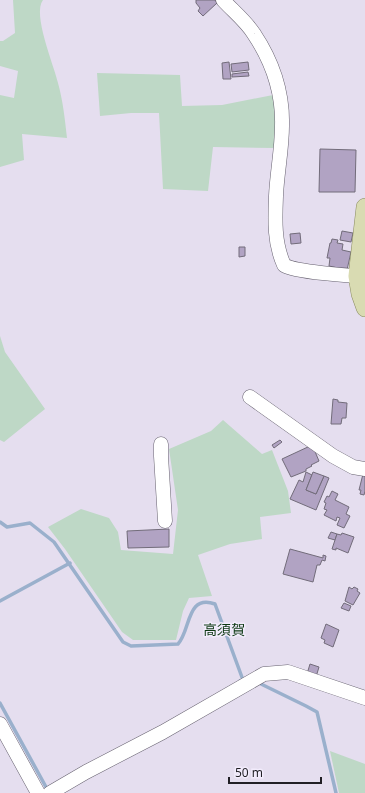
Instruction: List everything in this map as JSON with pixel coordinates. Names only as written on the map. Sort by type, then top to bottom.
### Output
[{"type":"main road","points":[[365,207],[361,276],[358,285],[365,308]]},
{"type":"street","points":[[223,0],[254,32],[267,56],[276,80],[281,102],[282,126],[275,223],[277,244],[284,265],[294,269],[361,276]]},
{"type":"street","points":[[250,397],[333,456],[353,467],[365,469]]},
{"type":"street","points":[[161,444],[165,521]]},
{"type":"street","points":[[50,793],[86,772],[163,732],[264,674],[288,672],[365,698]]},
{"type":"street","points":[[0,724],[38,793]]},
{"type":"green space","points":[[13,0],[43,0],[40,7],[42,28],[60,90],[67,138],[22,134],[24,160],[0,167],[0,95],[14,98],[18,71],[0,66],[0,41],[3,41],[15,33]]},
{"type":"green space","points":[[97,73],[180,75],[182,106],[222,105],[273,95],[277,114],[274,148],[213,147],[208,191],[163,189],[159,113],[131,113],[100,116]]},
{"type":"green space","points":[[0,336],[5,352],[45,409],[4,442],[0,440]]},
{"type":"green space","points":[[223,420],[262,454],[272,450],[288,491],[291,513],[260,517],[262,539],[230,544],[198,555],[212,596],[189,598],[183,611],[176,640],[133,640],[122,632],[65,549],[48,527],[81,509],[109,518],[118,532],[121,550],[173,554],[178,510],[169,449],[211,431]]},
{"type":"green space","points":[[330,751],[365,764],[365,793],[339,793]]},
{"type":"building","points":[[196,0],[215,0],[217,3],[203,16],[198,11],[200,8],[196,3]]},
{"type":"building","points":[[229,62],[231,79],[223,79],[222,63]]},
{"type":"building","points":[[248,62],[249,70],[232,72],[231,64]]},
{"type":"building","points":[[248,72],[249,76],[232,77],[232,74]]},
{"type":"building","points":[[320,149],[356,150],[355,192],[319,192]]},
{"type":"building","points":[[342,231],[353,233],[351,242],[340,240]]},
{"type":"building","points":[[300,233],[301,243],[291,244],[290,234]]},
{"type":"building","points":[[332,239],[338,240],[337,243],[343,244],[342,250],[351,252],[347,270],[329,266],[330,258],[327,258]]},
{"type":"building","points":[[239,247],[245,247],[245,256],[239,257]]},
{"type":"building","points":[[333,399],[338,400],[338,402],[347,403],[346,418],[342,418],[341,424],[331,424]]},
{"type":"building","points":[[280,440],[282,442],[274,448],[272,445]]},
{"type":"building","points":[[310,446],[313,447],[319,461],[311,465],[312,466],[306,469],[306,471],[291,477],[282,459]]},
{"type":"building","points":[[306,472],[312,475],[306,490],[316,494],[324,476],[329,478],[316,510],[290,499],[299,480],[303,482]]},
{"type":"building","points":[[313,472],[324,476],[316,494],[306,490]]},
{"type":"building","points":[[363,474],[365,475],[364,495],[360,494],[361,490],[359,490]]},
{"type":"building","points":[[332,491],[338,494],[335,500],[349,507],[346,514],[350,516],[344,528],[337,525],[340,518],[337,517],[336,521],[324,515],[327,510],[324,509],[326,503],[324,502]]},
{"type":"building","points":[[169,529],[169,547],[128,548],[127,531]]},
{"type":"building","points":[[331,532],[337,534],[335,540],[328,538]]},
{"type":"building","points":[[342,533],[354,537],[348,553],[336,548],[336,550],[332,549],[337,534],[341,535]]},
{"type":"building","points":[[290,549],[323,558],[323,555],[326,556],[325,561],[322,560],[320,565],[317,565],[313,582],[283,574]]},
{"type":"building","points":[[349,587],[352,589],[354,587],[358,589],[357,591],[360,593],[353,605],[345,601]]},
{"type":"building","points":[[344,603],[351,606],[349,611],[341,608]]},
{"type":"building","points":[[326,624],[339,630],[333,647],[324,643],[325,640],[321,638]]},
{"type":"building","points":[[310,664],[319,667],[316,677],[307,674]]},
{"type":"waterway","points":[[0,522],[7,527],[30,523],[54,542],[123,642],[131,646],[178,644],[194,609],[199,604],[206,602],[215,604],[243,680],[240,681]]},
{"type":"waterway","points":[[0,601],[70,563]]},
{"type":"waterway","points":[[261,684],[317,712],[336,793]]},
{"type":"waterway","points":[[0,703],[46,787]]},
{"type":"district","name":"高須賀","points":[[224,630]]}]
